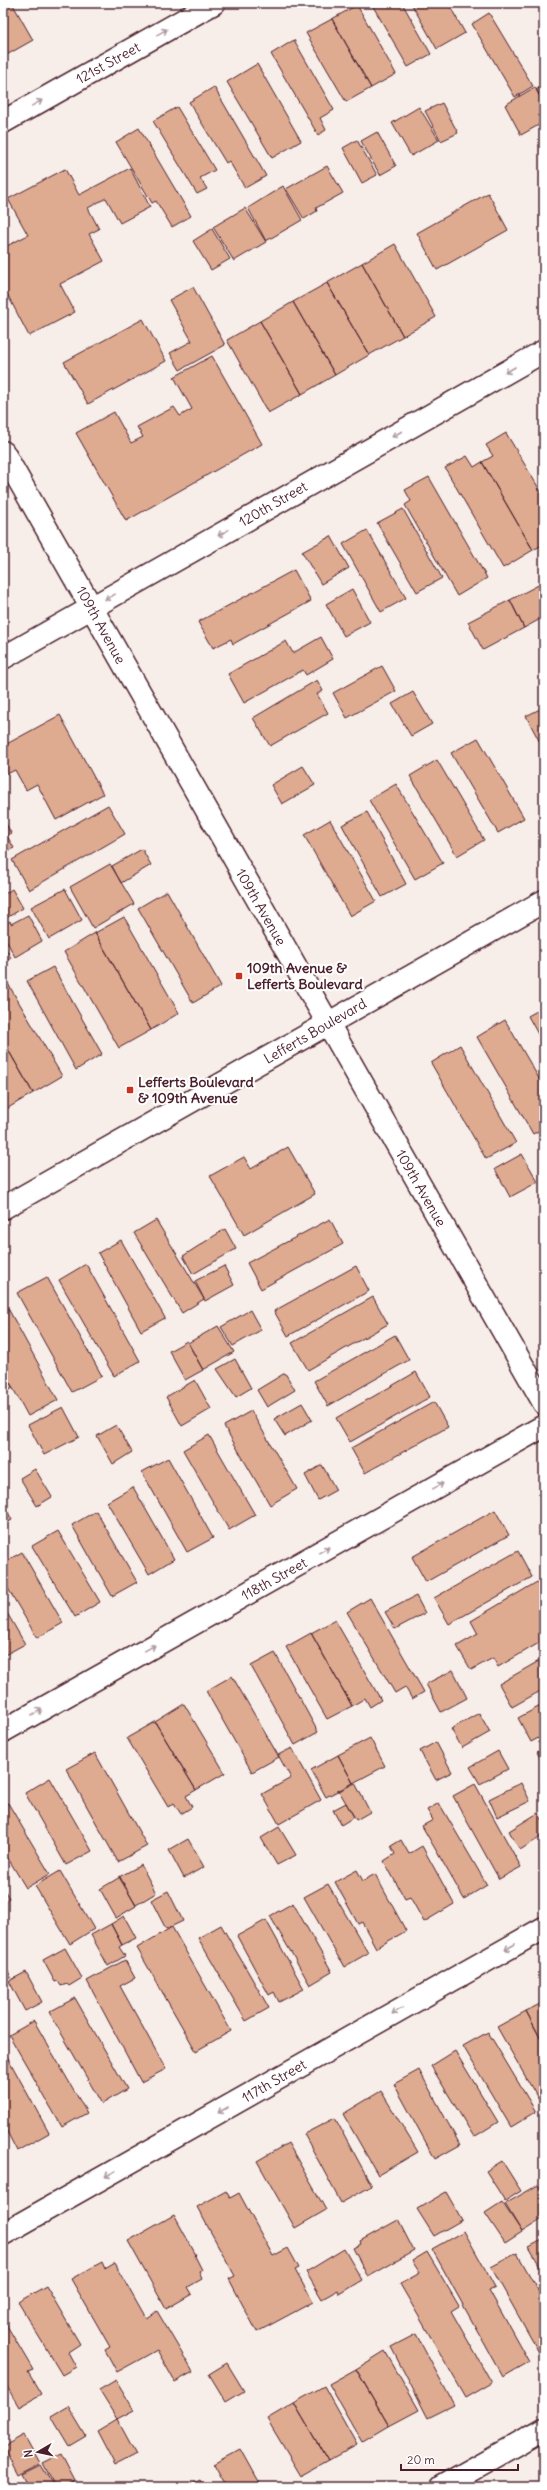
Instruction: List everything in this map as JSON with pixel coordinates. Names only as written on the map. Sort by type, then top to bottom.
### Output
[{"type":"street","name":"121st Street","points":[[3,122],[214,3]]},
{"type":"street","name":"120th Street","points":[[3,658],[544,351]]},
{"type":"street","name":"109th Avenue","points":[[3,452],[544,1403]]},
{"type":"street","name":"Lefferts Boulevard","points":[[3,1208],[544,901]]},
{"type":"street","name":"118th Street","points":[[3,1731],[544,1426]]},
{"type":"street","name":"117th Street","points":[[3,2234],[544,1928]]},
{"type":"street","points":[[441,2487],[544,2429]]},
{"type":"building","points":[[3,3],[12,3],[33,40],[3,57]]},
{"type":"building","points":[[371,3],[402,3],[431,54],[408,67]]},
{"type":"building","points":[[411,3],[448,3],[465,33],[437,49]]},
{"type":"building","points":[[357,5],[396,74],[371,88],[332,19]]},
{"type":"building","points":[[489,13],[533,86],[515,97],[472,24]]},
{"type":"building","points":[[332,19],[371,88],[346,102],[306,33]]},
{"type":"building","points":[[294,40],[334,110],[320,118],[326,130],[318,135],[271,54]]},
{"type":"building","points":[[257,64],[301,141],[272,158],[227,82]]},
{"type":"building","points":[[544,85],[544,103],[536,90]]},
{"type":"building","points":[[214,87],[266,176],[245,188],[229,161],[226,163],[189,102]]},
{"type":"building","points":[[535,87],[544,103],[544,122],[521,135],[505,105]]},
{"type":"building","points":[[442,103],[458,133],[441,141],[425,111]]},
{"type":"building","points":[[177,107],[215,170],[200,178],[207,189],[197,194],[153,121]]},
{"type":"building","points":[[419,107],[439,140],[411,156],[392,123]]},
{"type":"building","points":[[139,128],[191,216],[172,227],[156,201],[152,203],[116,142]]},
{"type":"building","points":[[377,132],[396,166],[380,175],[361,141]]},
{"type":"building","points":[[357,140],[377,175],[362,183],[343,148]]},
{"type":"building","points":[[327,166],[343,193],[316,208],[317,211],[304,219],[286,189]]},
{"type":"building","points":[[130,168],[150,207],[120,223],[106,198],[88,208],[99,229],[89,234],[104,261],[60,284],[75,312],[29,336],[3,286],[3,248],[28,235],[8,199],[65,169],[79,195]]},
{"type":"building","points":[[283,186],[302,220],[266,241],[248,208]]},
{"type":"building","points":[[488,193],[508,230],[437,270],[417,233]]},
{"type":"building","points":[[245,208],[266,242],[234,261],[213,227]]},
{"type":"building","points":[[212,229],[230,259],[211,270],[193,241]]},
{"type":"building","points":[[395,244],[436,317],[403,336],[362,263]]},
{"type":"building","points":[[362,263],[403,336],[369,355],[327,283]]},
{"type":"building","points":[[327,283],[369,355],[335,375],[293,302]]},
{"type":"building","points":[[193,287],[225,345],[180,370],[170,353],[192,341],[169,300]]},
{"type":"building","points":[[293,302],[335,375],[302,394],[260,321]]},
{"type":"building","points":[[143,319],[166,361],[88,404],[64,362]]},
{"type":"building","points":[[260,321],[302,394],[268,413],[227,340]]},
{"type":"building","points":[[212,356],[262,444],[126,521],[76,433],[114,412],[131,443],[143,437],[137,427],[174,407],[180,416],[192,409],[174,377]]},
{"type":"building","points":[[506,433],[544,497],[544,544],[533,550],[482,462],[493,456],[486,445]]},
{"type":"building","points":[[467,456],[474,467],[482,462],[533,550],[503,568],[445,468]]},
{"type":"building","points":[[429,477],[487,578],[457,596],[405,505],[411,501],[405,490]]},
{"type":"building","points":[[403,509],[442,578],[417,592],[377,523]]},
{"type":"building","points":[[367,530],[406,598],[381,612],[343,544]]},
{"type":"building","points":[[331,536],[349,568],[321,584],[302,552]]},
{"type":"building","points":[[294,570],[311,601],[233,644],[231,639],[213,648],[198,622]]},
{"type":"building","points":[[544,582],[544,617],[524,628],[510,600]]},
{"type":"building","points":[[352,589],[370,622],[344,636],[326,604]]},
{"type":"building","points":[[510,600],[524,628],[483,650],[468,622]]},
{"type":"building","points":[[321,637],[333,659],[306,675],[303,670],[244,703],[228,674],[286,641],[293,653]]},
{"type":"building","points":[[382,666],[396,691],[347,718],[333,693]]},
{"type":"building","points":[[317,680],[323,691],[317,694],[328,713],[270,746],[253,718]]},
{"type":"building","points":[[413,692],[432,724],[411,736],[392,704]]},
{"type":"building","points":[[544,707],[544,750],[526,716]]},
{"type":"building","points":[[60,715],[103,794],[56,820],[37,784],[26,790],[15,770],[7,774],[3,766],[3,746]]},
{"type":"building","points":[[478,738],[524,818],[498,833],[451,753]]},
{"type":"building","points":[[437,760],[484,840],[457,856],[410,776]]},
{"type":"building","points":[[303,766],[315,785],[282,804],[271,785]]},
{"type":"building","points":[[396,784],[443,863],[415,879],[369,800]]},
{"type":"building","points":[[108,805],[125,834],[29,890],[12,860]]},
{"type":"building","points":[[367,812],[406,884],[382,897],[342,825]]},
{"type":"building","points":[[3,818],[11,833],[7,836],[14,848],[3,853]]},
{"type":"building","points":[[330,820],[376,901],[350,916],[304,835]]},
{"type":"building","points":[[142,849],[151,865],[121,883],[112,866]]},
{"type":"building","points":[[110,864],[134,904],[93,928],[70,887]]},
{"type":"building","points":[[12,889],[23,908],[3,920],[3,895]]},
{"type":"building","points":[[65,889],[82,920],[49,939],[31,907]]},
{"type":"building","points":[[167,891],[221,986],[193,1003],[138,908]]},
{"type":"building","points":[[28,915],[42,941],[15,957],[3,934],[3,925],[10,921],[11,924]]},
{"type":"building","points":[[124,917],[179,1013],[151,1030],[95,933]]},
{"type":"building","points":[[95,933],[151,1030],[119,1048],[64,952]]},
{"type":"building","points":[[3,944],[11,958],[3,963]]},
{"type":"building","points":[[53,967],[102,1054],[76,1070],[27,981]]},
{"type":"building","points":[[7,982],[62,1076],[33,1093],[3,1041],[3,984]]},
{"type":"building","points":[[544,1007],[544,1045],[528,1016]]},
{"type":"building","points":[[505,1020],[544,1087],[544,1128],[533,1134],[477,1037]]},
{"type":"building","points":[[3,1041],[33,1093],[3,1111]]},
{"type":"building","points":[[460,1045],[516,1143],[486,1159],[431,1063]]},
{"type":"building","points":[[288,1147],[315,1194],[244,1235],[210,1176],[244,1157],[251,1169]]},
{"type":"building","points":[[522,1154],[538,1182],[510,1197],[495,1169]]},
{"type":"building","points":[[330,1219],[343,1244],[261,1289],[247,1263]]},
{"type":"building","points":[[156,1220],[204,1299],[182,1313],[134,1233]]},
{"type":"building","points":[[225,1229],[236,1249],[193,1274],[183,1256]]},
{"type":"building","points":[[121,1240],[165,1318],[141,1331],[98,1253]]},
{"type":"building","points":[[86,1264],[140,1361],[114,1376],[59,1280]]},
{"type":"building","points":[[224,1266],[234,1285],[205,1301],[195,1281]]},
{"type":"building","points":[[356,1266],[369,1291],[288,1336],[274,1311]]},
{"type":"building","points":[[47,1277],[102,1376],[72,1392],[17,1293]]},
{"type":"building","points":[[373,1297],[388,1324],[308,1370],[292,1343]]},
{"type":"building","points":[[4,1301],[58,1400],[28,1416],[3,1370]]},
{"type":"building","points":[[250,1310],[261,1330],[233,1346],[221,1327]]},
{"type":"building","points":[[218,1326],[234,1352],[203,1370],[188,1343]]},
{"type":"building","points":[[395,1335],[409,1360],[328,1406],[314,1381]]},
{"type":"building","points":[[187,1341],[203,1370],[185,1380],[169,1351]]},
{"type":"building","points":[[235,1359],[251,1388],[236,1397],[217,1369]]},
{"type":"building","points":[[3,1370],[13,1388],[3,1394]]},
{"type":"building","points":[[416,1372],[430,1397],[350,1442],[336,1418]]},
{"type":"building","points":[[285,1373],[295,1390],[267,1407],[257,1390]]},
{"type":"building","points":[[195,1380],[211,1409],[182,1426],[166,1397]]},
{"type":"building","points":[[434,1402],[448,1427],[365,1473],[351,1448]]},
{"type":"building","points":[[302,1403],[312,1420],[285,1436],[274,1419]]},
{"type":"building","points":[[63,1407],[79,1437],[44,1455],[28,1425]]},
{"type":"building","points":[[251,1411],[297,1489],[270,1505],[224,1426]]},
{"type":"building","points":[[116,1425],[132,1452],[113,1464],[97,1436]]},
{"type":"building","points":[[209,1435],[255,1515],[229,1530],[183,1450]]},
{"type":"building","points":[[168,1458],[213,1538],[187,1552],[142,1472]]},
{"type":"building","points":[[322,1465],[336,1490],[318,1500],[305,1475]]},
{"type":"building","points":[[35,1469],[52,1497],[37,1506],[20,1478]]},
{"type":"building","points":[[133,1487],[174,1559],[149,1574],[107,1502]]},
{"type":"building","points":[[3,1503],[12,1520],[3,1525]]},
{"type":"building","points":[[495,1510],[509,1535],[426,1582],[412,1557]]},
{"type":"building","points":[[96,1511],[137,1582],[112,1596],[72,1525]]},
{"type":"building","points":[[58,1531],[100,1602],[75,1617],[32,1546]]},
{"type":"building","points":[[518,1551],[532,1577],[449,1624],[434,1598]]},
{"type":"building","points":[[22,1552],[63,1623],[37,1638],[3,1580],[3,1563]]},
{"type":"building","points":[[537,1582],[544,1593],[544,1640],[498,1667],[493,1658],[471,1670],[457,1646],[478,1634],[471,1621]]},
{"type":"building","points":[[416,1596],[425,1613],[395,1629],[385,1612]]},
{"type":"building","points":[[370,1598],[424,1692],[412,1699],[405,1687],[395,1693],[347,1612]]},
{"type":"building","points":[[3,1606],[25,1644],[3,1656]]},
{"type":"building","points":[[335,1620],[381,1700],[370,1707],[365,1698],[352,1706],[311,1633]]},
{"type":"building","points":[[311,1633],[352,1706],[327,1719],[286,1647]]},
{"type":"building","points":[[275,1653],[318,1732],[295,1745],[251,1666]]},
{"type":"building","points":[[544,1658],[544,1689],[512,1707],[499,1684]]},
{"type":"building","points":[[453,1670],[467,1698],[441,1712],[426,1684]]},
{"type":"building","points":[[232,1676],[279,1757],[252,1772],[206,1691]]},
{"type":"building","points":[[184,1704],[225,1773],[196,1790],[155,1722]]},
{"type":"building","points":[[544,1704],[544,1735],[531,1742],[518,1718]]},
{"type":"building","points":[[479,1713],[490,1732],[462,1748],[451,1729]]},
{"type":"building","points":[[155,1722],[196,1790],[186,1796],[192,1807],[181,1814],[174,1803],[168,1807],[127,1738]]},
{"type":"building","points":[[370,1738],[385,1766],[353,1783],[338,1755]]},
{"type":"building","points":[[436,1742],[452,1772],[436,1780],[420,1751]]},
{"type":"building","points":[[292,1748],[321,1800],[279,1824],[262,1794],[291,1778],[278,1755]]},
{"type":"building","points":[[544,1748],[544,1766],[537,1752]]},
{"type":"building","points":[[498,1751],[508,1769],[480,1784],[470,1767]]},
{"type":"building","points":[[95,1753],[147,1846],[118,1862],[66,1769]]},
{"type":"building","points":[[338,1755],[353,1783],[326,1797],[311,1770]]},
{"type":"building","points":[[50,1778],[92,1851],[66,1865],[25,1793]]},
{"type":"building","points":[[355,1783],[370,1812],[356,1820],[339,1791]]},
{"type":"building","points":[[521,1783],[530,1801],[497,1817],[489,1799]]},
{"type":"building","points":[[475,1784],[521,1867],[499,1879],[453,1796]]},
{"type":"building","points":[[8,1803],[50,1874],[26,1888],[3,1850],[3,1805]]},
{"type":"building","points":[[346,1803],[354,1817],[341,1825],[333,1810]]},
{"type":"building","points":[[439,1803],[487,1885],[464,1899],[422,1826],[433,1820],[427,1810]]},
{"type":"building","points":[[538,1813],[544,1822],[544,1835],[520,1850],[509,1831]]},
{"type":"building","points":[[279,1827],[296,1855],[277,1865],[261,1838]]},
{"type":"building","points":[[188,1839],[204,1867],[184,1878],[169,1850]]},
{"type":"building","points":[[401,1840],[409,1854],[422,1846],[454,1904],[424,1922],[410,1897],[405,1899],[384,1861],[395,1854],[391,1846]]},
{"type":"building","points":[[141,1865],[156,1893],[136,1905],[119,1877]]},
{"type":"building","points":[[357,1870],[363,1881],[375,1874],[406,1931],[376,1948],[362,1922],[358,1924],[335,1882]]},
{"type":"building","points":[[60,1871],[94,1929],[70,1944],[35,1886]]},
{"type":"building","points":[[120,1877],[136,1906],[116,1918],[100,1889]]},
{"type":"building","points":[[328,1884],[368,1953],[344,1967],[304,1897]]},
{"type":"building","points":[[3,1888],[9,1898],[3,1902]]},
{"type":"building","points":[[168,1891],[183,1921],[166,1929],[151,1900]]},
{"type":"building","points":[[293,1903],[332,1972],[310,1985],[270,1916]]},
{"type":"building","points":[[124,1916],[136,1938],[122,1945],[111,1924]]},
{"type":"building","points":[[266,1920],[304,1989],[279,2002],[274,1992],[269,1995],[237,1936]]},
{"type":"building","points":[[111,1924],[122,1945],[119,1947],[125,1956],[108,1966],[91,1935]]},
{"type":"building","points":[[221,1925],[269,2008],[246,2021],[198,1938]]},
{"type":"building","points":[[172,1927],[231,2031],[196,2051],[137,1948]]},
{"type":"building","points":[[65,1948],[82,1978],[69,1986],[67,1984],[61,1986],[58,1981],[55,1982],[43,1960]]},
{"type":"building","points":[[125,1960],[135,1978],[120,1986],[166,2069],[141,2082],[87,1981]]},
{"type":"building","points":[[3,1962],[11,1977],[3,1981]]},
{"type":"building","points":[[26,1972],[42,2002],[25,2011],[9,1981]]},
{"type":"building","points":[[75,1998],[127,2089],[102,2104],[49,2012]]},
{"type":"building","points":[[544,2002],[544,2045],[526,2011]]},
{"type":"building","points":[[526,2011],[544,2045],[544,2109],[497,2027]]},
{"type":"building","points":[[34,2021],[87,2113],[62,2127],[9,2035]]},
{"type":"building","points":[[488,2032],[536,2112],[511,2127],[463,2046]]},
{"type":"building","points":[[3,2049],[49,2133],[17,2151],[3,2124]]},
{"type":"building","points":[[455,2051],[498,2122],[474,2137],[431,2066]]},
{"type":"building","points":[[419,2070],[460,2145],[435,2159],[394,2084]]},
{"type":"building","points":[[381,2091],[418,2152],[378,2175],[343,2114]]},
{"type":"building","points":[[335,2118],[372,2186],[341,2203],[304,2134]]},
{"type":"building","points":[[288,2143],[326,2210],[295,2228],[257,2161]]},
{"type":"building","points":[[502,2161],[521,2191],[505,2201],[486,2171]]},
{"type":"building","points":[[538,2185],[544,2195],[544,2218],[522,2232],[505,2204]]},
{"type":"building","points":[[226,2191],[230,2198],[239,2193],[273,2256],[288,2248],[299,2268],[295,2270],[313,2302],[257,2332],[229,2279],[235,2276],[197,2207]]},
{"type":"building","points":[[446,2192],[462,2220],[434,2236],[417,2209]]},
{"type":"building","points":[[502,2202],[522,2232],[505,2243],[485,2213]]},
{"type":"building","points":[[174,2215],[196,2255],[195,2256],[202,2270],[199,2272],[202,2279],[188,2287],[192,2294],[166,2309],[128,2241]]},
{"type":"building","points":[[398,2220],[414,2251],[368,2277],[353,2248],[361,2244],[360,2241]]},
{"type":"building","points":[[464,2231],[495,2287],[489,2290],[529,2362],[503,2377],[432,2249]]},
{"type":"building","points":[[544,2239],[544,2273],[529,2247]]},
{"type":"building","points":[[344,2249],[362,2280],[339,2294],[338,2290],[322,2299],[306,2272]]},
{"type":"building","points":[[427,2252],[459,2306],[451,2311],[492,2383],[466,2398],[400,2284],[420,2273],[412,2261]]},
{"type":"building","points":[[517,2253],[544,2301],[544,2354],[541,2356],[491,2267]]},
{"type":"building","points":[[102,2262],[105,2269],[115,2263],[146,2318],[157,2311],[193,2372],[175,2382],[157,2350],[117,2372],[105,2350],[110,2347],[71,2279]]},
{"type":"building","points":[[46,2286],[80,2344],[68,2352],[76,2367],[62,2375],[18,2302]]},
{"type":"building","points":[[3,2319],[33,2370],[28,2372],[41,2394],[19,2407],[3,2380]]},
{"type":"building","points":[[416,2334],[454,2405],[428,2418],[391,2347]]},
{"type":"building","points":[[385,2351],[419,2410],[389,2426],[356,2369]]},
{"type":"building","points":[[227,2363],[244,2391],[226,2402],[209,2374]]},
{"type":"building","points":[[356,2369],[389,2426],[362,2442],[329,2384]]},
{"type":"building","points":[[116,2380],[134,2410],[117,2419],[99,2390]]},
{"type":"building","points":[[324,2386],[357,2445],[328,2461],[294,2403]]},
{"type":"building","points":[[294,2403],[328,2461],[301,2476],[267,2419]]},
{"type":"building","points":[[68,2406],[86,2436],[69,2446],[51,2416]]},
{"type":"building","points":[[117,2419],[136,2454],[115,2465],[97,2431]]},
{"type":"building","points":[[24,2435],[40,2464],[19,2475],[4,2446]]},
{"type":"building","points":[[241,2449],[262,2487],[226,2487],[213,2464]]},
{"type":"building","points":[[61,2454],[75,2481],[64,2487],[55,2487],[43,2463]]},
{"type":"building","points":[[41,2465],[54,2487],[30,2487],[23,2474]]},
{"type":"building","points":[[200,2480],[204,2487],[187,2487]]},
{"type":"place","name":"109th Avenue & Lefferts Boulevard","points":[[239,976]]},
{"type":"place","name":"Lefferts Boulevard & 109th Avenue","points":[[130,1090]]}]
